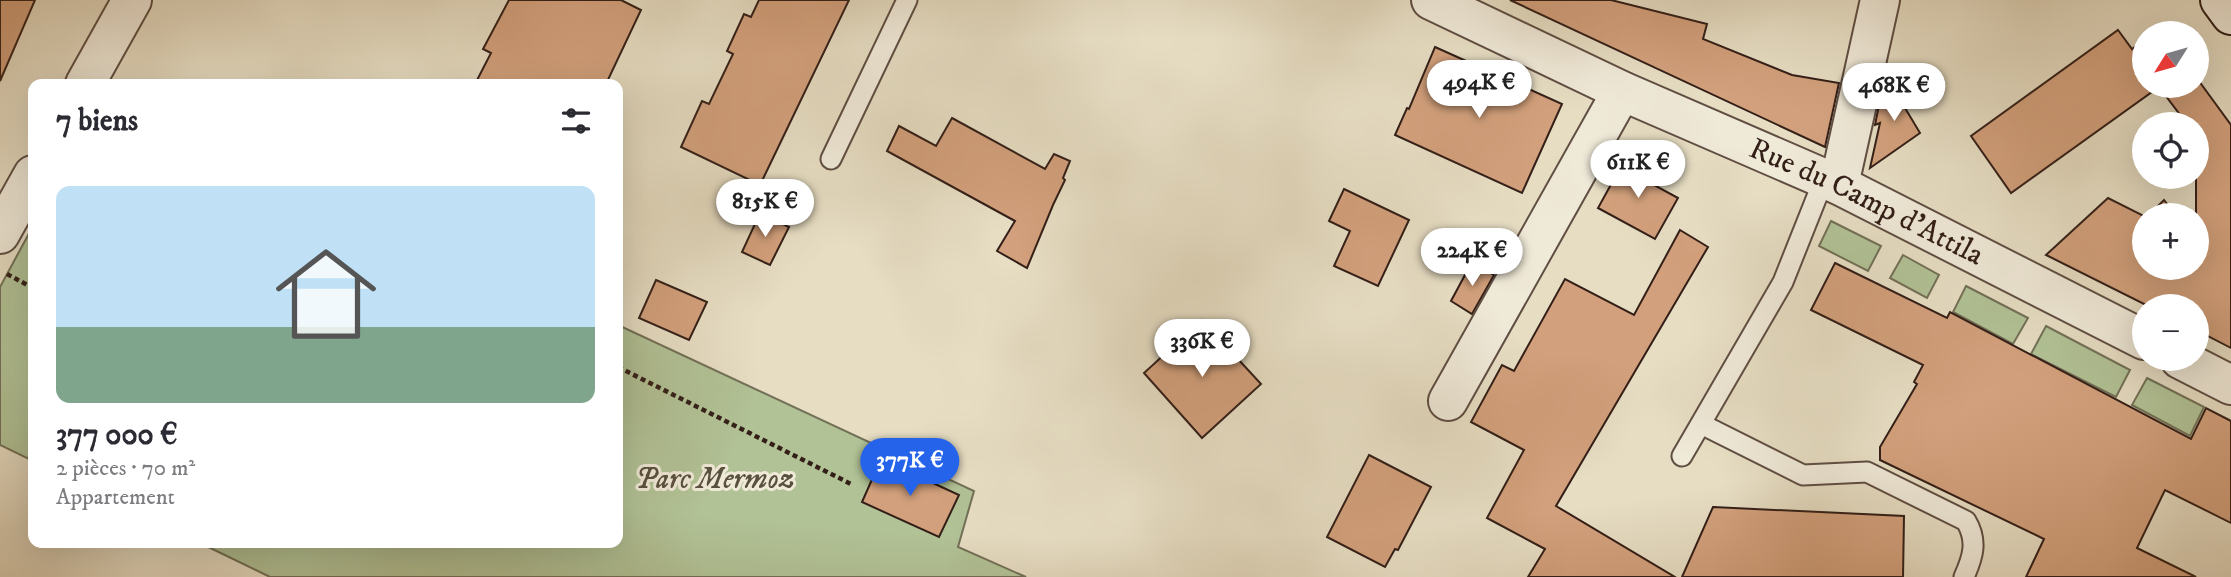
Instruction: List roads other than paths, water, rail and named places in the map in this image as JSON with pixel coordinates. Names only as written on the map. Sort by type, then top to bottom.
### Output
[{"type":"street","points":[[88,79],[132,0]]},
{"type":"street","name":"Rue du Camp d'Attila","points":[[1431,0],[1622,91],[1831,182],[2132,334]]},
{"type":"street","points":[[1831,182],[1880,0]]},
{"type":"street","points":[[2220,0],[2231,15]]},
{"type":"street","points":[[1448,401],[1622,91]]},
{"type":"street","points":[[0,234],[28,184]]},
{"type":"street","points":[[2204,371],[2231,385]]},
{"type":"lane","points":[[831,159],[907,0]]},
{"type":"lane","points":[[1682,456],[1783,282],[1831,182]]},
{"type":"lane","points":[[1701,424],[1803,475],[1867,472],[1966,521],[1973,533],[1973,558],[1964,577]]},
{"type":"park label","name":"Parc Mermoz","points":[[715,479]]}]
